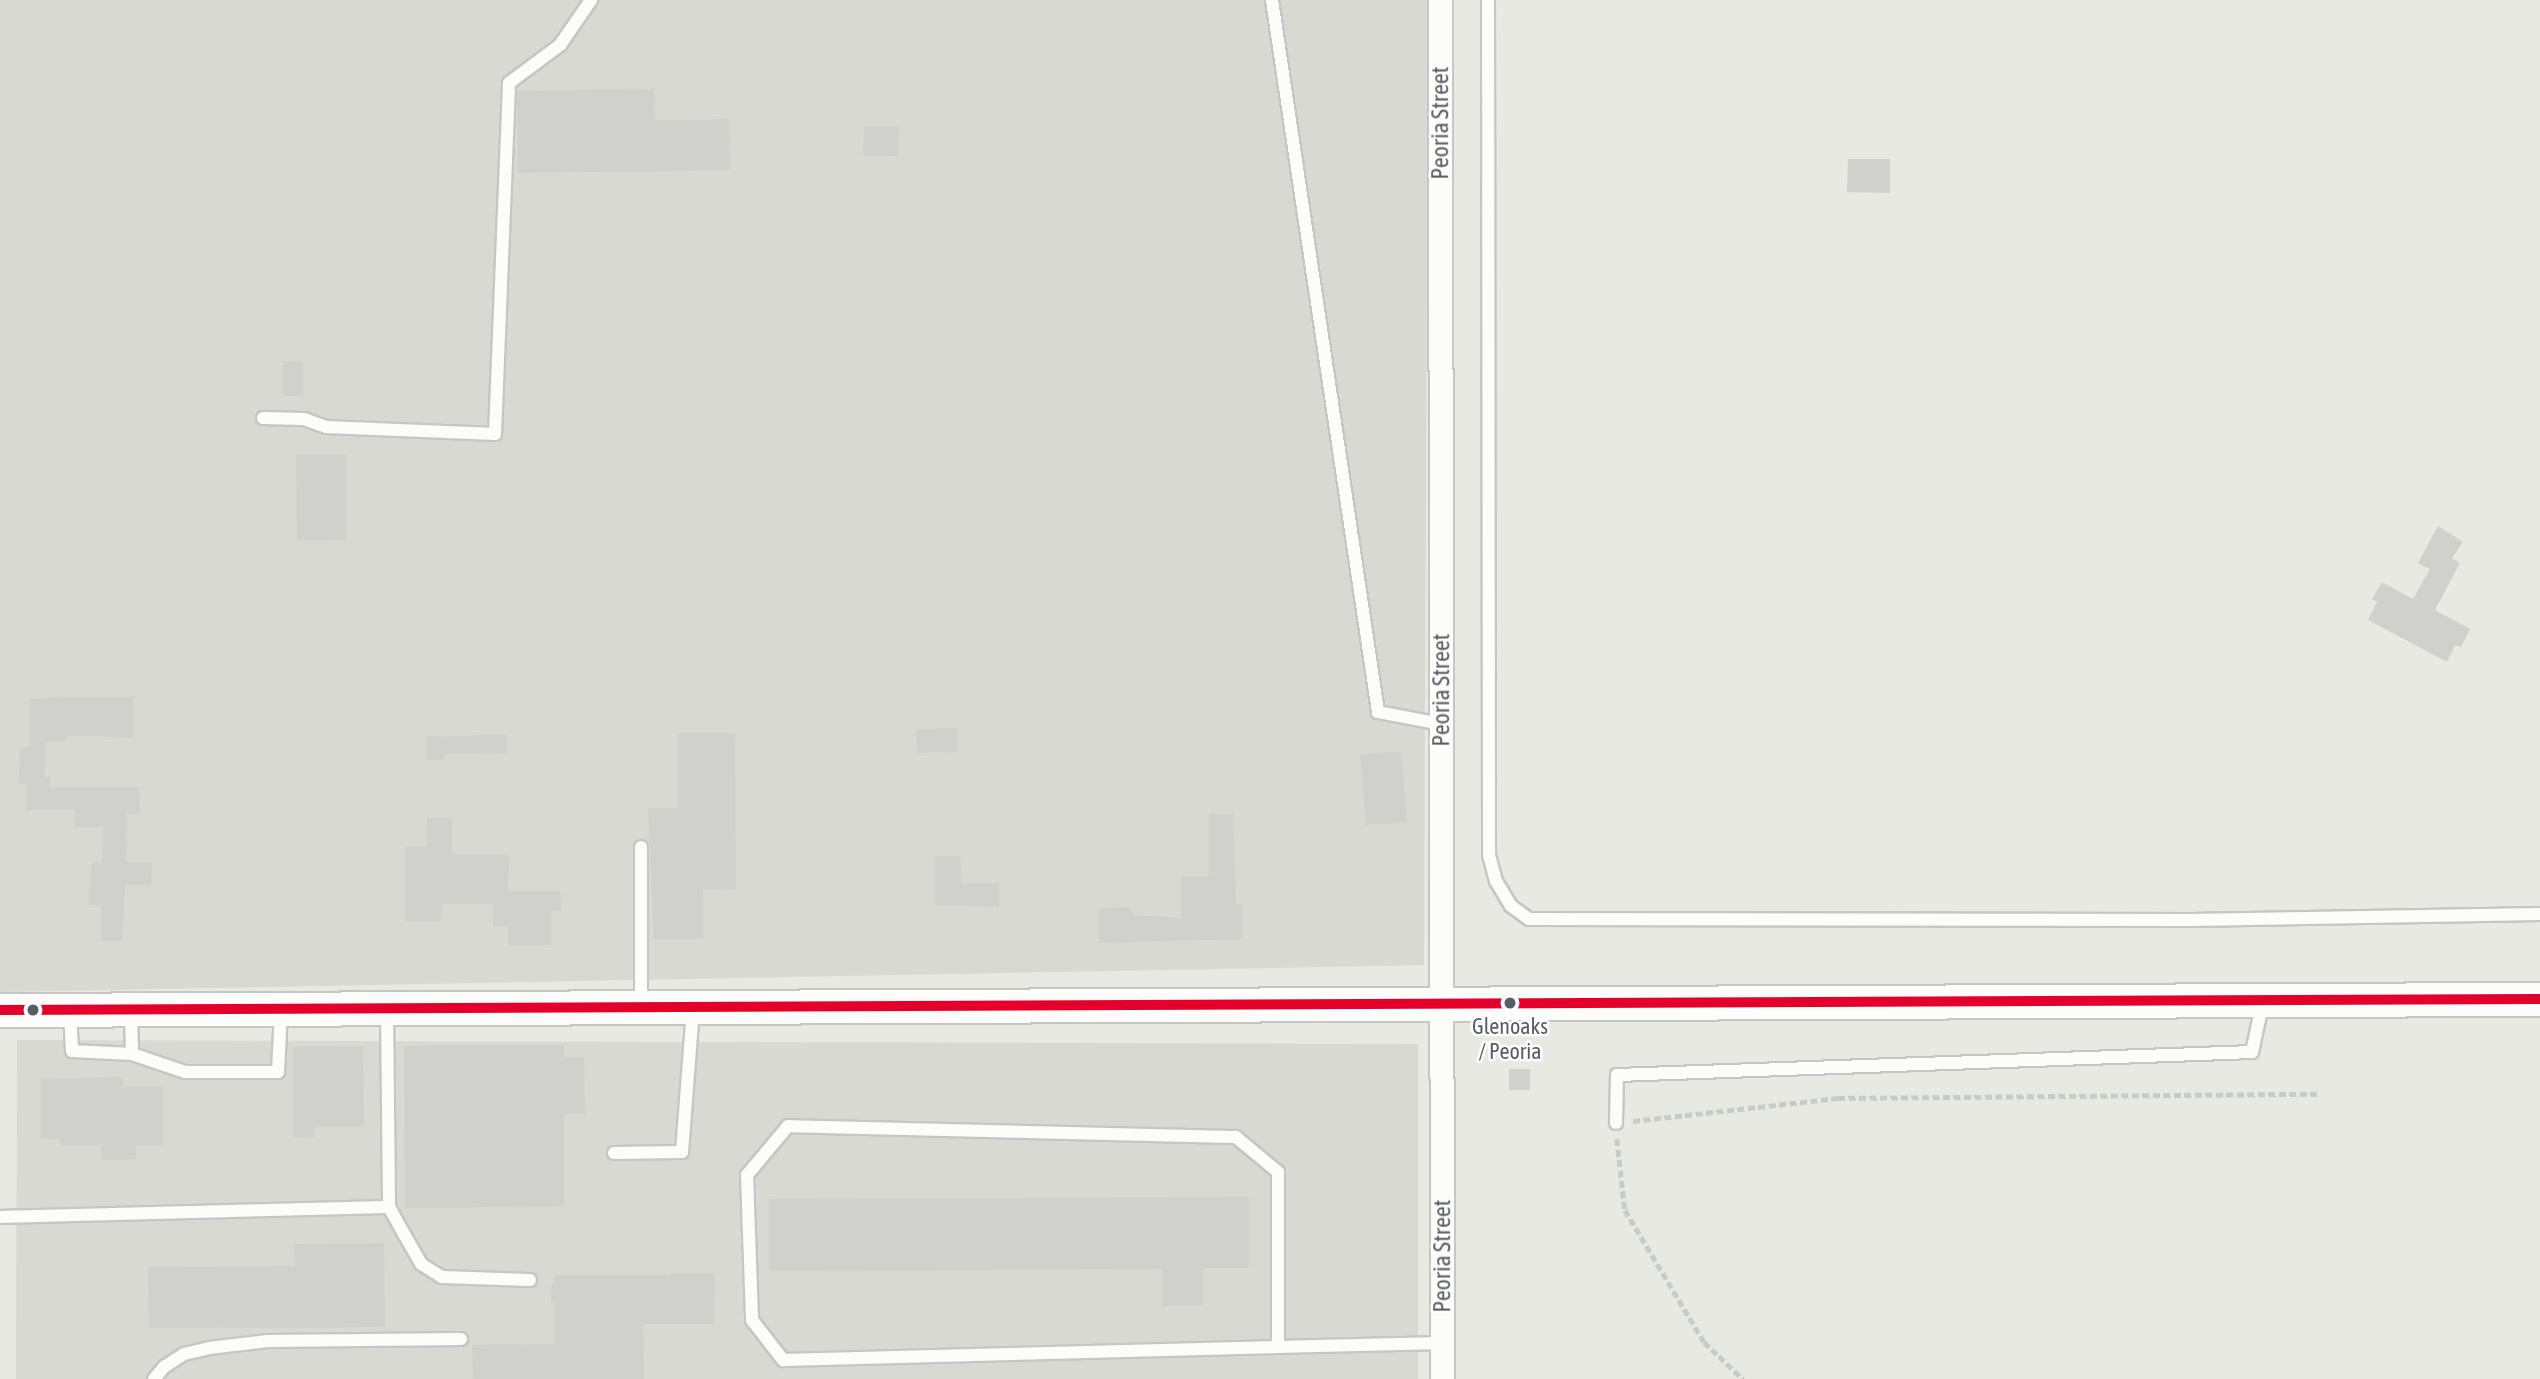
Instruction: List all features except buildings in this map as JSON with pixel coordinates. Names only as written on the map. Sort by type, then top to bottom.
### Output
[{"type":"main road","points":[[0,1010],[1441,1006],[2540,999]]},
{"type":"street","name":"Peoria Street","points":[[1440,0],[1442,1379]]},
{"type":"lane","points":[[264,418],[304,419],[326,427],[495,434],[509,83],[560,45],[591,0]]},
{"type":"lane","points":[[1272,0],[1378,712],[1441,724]]},
{"type":"lane","points":[[1488,0],[1489,856],[1496,881],[1511,906],[1529,919],[2190,920],[2540,914]]},
{"type":"lane","points":[[641,847],[641,1009]]},
{"type":"lane","points":[[1616,1123],[1618,1075],[2252,1052],[2263,1001]]},
{"type":"lane","points":[[614,1153],[682,1152],[693,1008]]},
{"type":"lane","points":[[387,1009],[390,1207],[421,1264],[442,1277],[530,1280]]},
{"type":"lane","points":[[70,1010],[72,1051],[132,1054],[185,1072],[278,1072],[281,1010]]},
{"type":"lane","points":[[131,1010],[132,1054]]},
{"type":"lane","points":[[1278,1347],[1278,1172],[1236,1137],[788,1126],[747,1174],[752,1320],[783,1360],[1442,1343]]},
{"type":"lane","points":[[0,1217],[390,1207]]},
{"type":"lane","points":[[154,1379],[164,1367],[184,1354],[209,1348],[268,1341],[461,1339]]},
{"type":"path","points":[[1743,1379],[1704,1342],[1625,1210],[1616,1123],[1838,1098],[2320,1094]]},
{"type":"shaded area","points":[[0,0],[1428,0],[1424,965],[0,992]]},
{"type":"shaded area","points":[[17,1040],[1418,1044],[1418,1379],[16,1379]]},
{"type":"transit line","points":[[0,1010],[2540,999]]},
{"type":"place","name":"Glenoaks / Peoria","points":[[1510,1003]]}]
